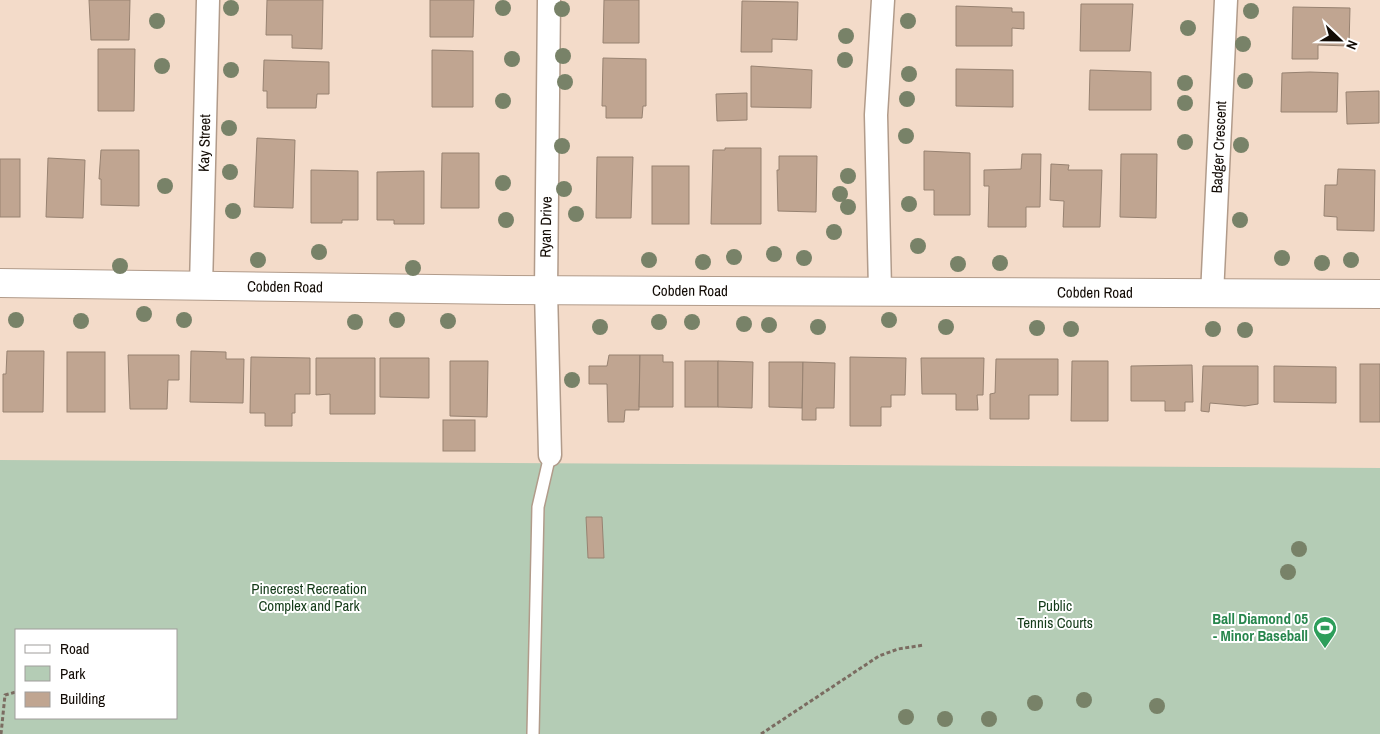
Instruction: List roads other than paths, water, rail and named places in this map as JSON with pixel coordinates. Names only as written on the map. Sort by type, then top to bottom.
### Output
[{"type":"street","name":"Kay Street","points":[[201,287],[208,0]]},
{"type":"street","name":"Ryan Drive","points":[[549,0],[546,290],[550,455]]},
{"type":"street","points":[[880,290],[876,115],[883,0]]},
{"type":"street","name":"Badger Crescent","points":[[1212,295],[1226,0]]},
{"type":"street","name":"Cobden Road","points":[[0,283],[546,290],[880,290],[1212,295],[1380,294]]},
{"type":"lane","points":[[533,734],[538,507],[550,455]]},
{"type":"place","name":"Ball Diamond 05 - Minor Baseball","points":[[1325,649]]},
{"type":"park label","name":"Pinecrest Recreation Complex and Park","points":[[309,598]]},
{"type":"park label","name":"Public Tennis Courts","points":[[1055,614]]}]
